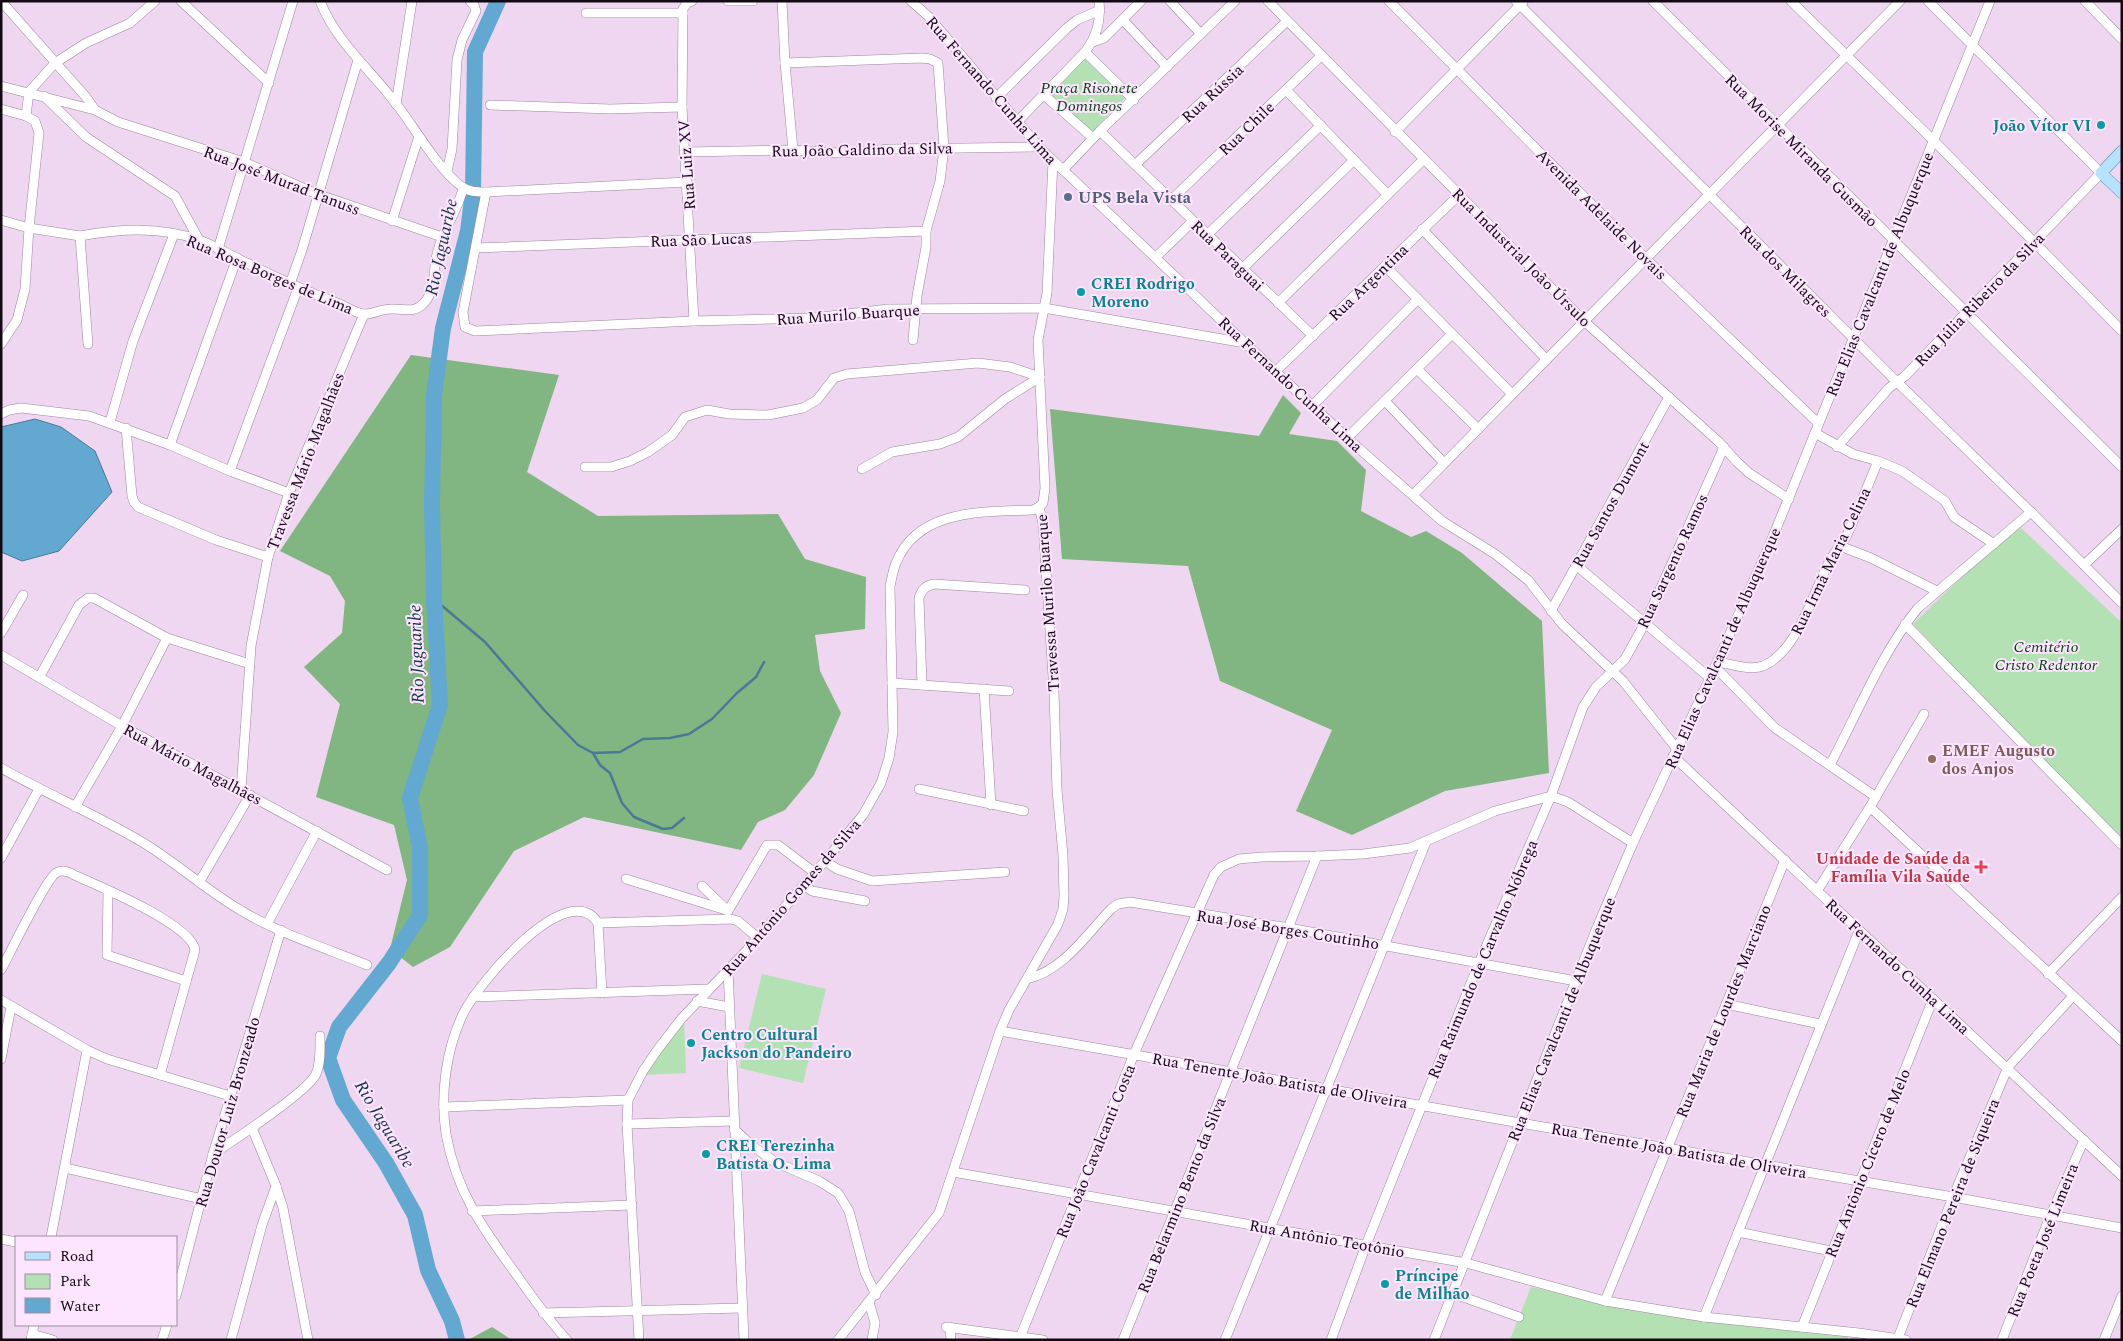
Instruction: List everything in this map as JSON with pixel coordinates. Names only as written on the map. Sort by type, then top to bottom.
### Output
[{"type":"main road","name":"Rua Júlia Ribeiro da Silva","points":[[2101,173],[2122,151]]},
{"type":"main road","points":[[2101,173],[2122,193]]},
{"type":"street","points":[[1,1],[86,97],[94,110]]},
{"type":"street","points":[[26,116],[29,92],[55,63],[86,43],[130,23],[155,1]]},
{"type":"street","points":[[180,1],[269,83]]},
{"type":"street","points":[[218,249],[293,1]]},
{"type":"street","points":[[320,1],[330,22],[358,60],[396,104],[446,171],[465,189],[483,192],[687,182]]},
{"type":"street","points":[[396,104],[412,1]]},
{"type":"street","points":[[446,171],[452,149],[457,60],[462,40],[476,12],[474,5],[470,1]]},
{"type":"street","points":[[586,13],[683,11],[687,3],[692,1]]},
{"type":"street","points":[[728,1],[753,1]]},
{"type":"street","points":[[782,1],[785,63],[793,150]]},
{"type":"street","points":[[1092,42],[1104,38],[1141,1]]},
{"type":"street","points":[[1170,1],[1201,34]]},
{"type":"street","points":[[1064,170],[1100,131],[1234,1]]},
{"type":"street","name":"Rua Industrial João Úrsulo","points":[[1268,1],[1584,321],[1724,447],[1749,472],[1789,499]]},
{"type":"street","name":"Avenida Adelaide Novais","points":[[1389,1],[1646,259],[1818,423]]},
{"type":"street","name":"Rua Morise Miranda Gusmão","points":[[1653,1],[2122,467]]},
{"type":"street","points":[[1791,1],[1933,140],[2122,331]]},
{"type":"street","points":[[1413,495],[1709,194],[1847,57],[1900,1]]},
{"type":"street","points":[[1928,1],[2101,173]]},
{"type":"street","name":"Rua Elias Cavalcanti de Albuquerque","points":[[1436,1339],[1452,1293],[1466,1263],[1576,981],[1633,843],[1716,665],[1789,499],[1818,423],[1990,1]]},
{"type":"street","points":[[2085,1],[2122,38]]},
{"type":"street","points":[[1396,132],[1520,2]]},
{"type":"street","name":"Rua dos Milagres","points":[[1520,2],[1897,382],[2122,603]]},
{"type":"street","name":"Rua Fernando Cunha Lima","points":[[914,3],[1038,147],[1347,438],[1442,520],[1515,568],[1539,593],[1562,624],[1614,671],[1633,692],[1675,752],[1858,931],[2008,1067],[2122,1176]]},
{"type":"street","points":[[996,98],[1067,28],[1100,6]]},
{"type":"street","points":[[1018,122],[1085,52],[1097,31],[1100,6]]},
{"type":"street","name":"Rua Luiz XV","points":[[683,11],[682,106],[691,240],[694,321]]},
{"type":"street","points":[[1123,20],[1167,67]]},
{"type":"street","name":"Rua Rússia","points":[[1136,164],[1287,21]]},
{"type":"street","points":[[1085,52],[1134,100]]},
{"type":"street","name":"Rua Chile","points":[[1171,200],[1321,56]]},
{"type":"street","points":[[785,63],[922,58],[935,61],[939,67],[944,148],[940,181],[926,231],[926,247],[915,309],[913,340]]},
{"type":"street","points":[[230,471],[294,286],[317,194],[358,60]]},
{"type":"street","name":"Rua José Murad Tanuss","points":[[1,86],[94,110],[118,122],[150,134],[244,162],[317,194],[442,237]]},
{"type":"street","points":[[1286,90],[1387,194]]},
{"type":"street","points":[[1044,94],[1094,138]]},
{"type":"street","points":[[43,96],[86,137],[175,196],[199,240]]},
{"type":"street","points":[[490,105],[610,109],[682,106]]},
{"type":"street","points":[[1,108],[35,121],[39,133],[26,274],[20,312],[1,344]]},
{"type":"street","points":[[1207,235],[1321,125]]},
{"type":"street","name":"Rua Paraguai","points":[[1100,131],[1313,336]]},
{"type":"street","points":[[392,220],[419,136]]},
{"type":"street","name":"Rua João Galdino da Silva","points":[[686,152],[793,150],[839,152],[1038,147]]},
{"type":"street","points":[[1278,303],[1424,159]]},
{"type":"street","points":[[1243,268],[1354,160]]},
{"type":"street","name":"Travessa Murilo Buarque","points":[[953,1172],[1000,1031],[1058,924],[1063,909],[1064,856],[1056,780],[1054,692],[1043,523],[1039,507],[1042,503],[1045,488],[1038,340],[1047,293],[1053,161]]},
{"type":"street","name":"Rua Júlia Ribeiro da Silva","points":[[1837,447],[1889,388],[1905,376],[2101,173]]},
{"type":"street","name":"Rua Rosa Borges de Lima","points":[[1,220],[29,228],[80,236],[110,231],[155,230],[199,240],[294,286],[364,314],[392,308],[408,311],[422,305],[432,288],[436,255],[442,237],[465,189]]},
{"type":"street","points":[[476,248],[483,192]]},
{"type":"street","name":"Rua Argentina","points":[[1276,370],[1460,194]]},
{"type":"street","points":[[1156,257],[1193,221]]},
{"type":"street","points":[[1422,230],[1547,360]]},
{"type":"street","name":"Rua São Lucas","points":[[476,248],[926,231]]},
{"type":"street","points":[[110,422],[133,341],[174,234]]},
{"type":"street","points":[[80,236],[88,344]]},
{"type":"street","name":"Rua Murilo Buarque","points":[[476,248],[463,312],[466,327],[475,331],[694,321],[814,318],[888,309],[1044,308],[1245,343]]},
{"type":"street","points":[[170,445],[237,258]]},
{"type":"street","points":[[1385,266],[1512,394]]},
{"type":"street","points":[[1313,405],[1418,299]]},
{"type":"street","name":"Travessa Mário Magalhães","points":[[241,790],[250,664],[268,557],[289,493],[364,314]]},
{"type":"street","points":[[1347,438],[1452,334]]},
{"type":"street","points":[[585,468],[611,467],[630,461],[648,452],[672,435],[685,416],[707,410],[729,414],[768,416],[803,408],[817,400],[834,378],[847,374],[978,363],[1010,367],[1040,377]]},
{"type":"street","points":[[1417,369],[1478,429]]},
{"type":"street","points":[[862,469],[892,452],[940,444],[958,437],[1005,399],[1040,377]]},
{"type":"street","name":"Rua Santos Dumont","points":[[1551,611],[1669,397]]},
{"type":"street","points":[[1385,401],[1444,463]]},
{"type":"street","points":[[1,414],[8,410],[21,408],[51,413],[81,414],[126,428],[289,493]]},
{"type":"street","points":[[126,428],[132,496],[138,507],[216,540],[268,557]]},
{"type":"street","points":[[1814,433],[1837,447],[1862,458],[1878,461],[1902,471],[1948,504],[1954,517],[1994,544]]},
{"type":"street","name":"Rua Sargento Ramos","points":[[1614,671],[1625,659],[1645,624],[1724,447]]},
{"type":"street","name":"Rua Irmã Maria Celina","points":[[1716,665],[1755,668],[1776,658],[1787,646],[1797,630],[1828,563],[1847,535],[1878,461]]},
{"type":"street","name":"Rua Antônio Gomes da Silva","points":[[639,1340],[627,1124],[628,1100],[658,1049],[697,1001],[758,938],[815,873],[863,815],[881,783],[889,758],[893,732],[890,586],[896,562],[906,546],[922,530],[937,522],[963,514],[1033,510],[1039,507]]},
{"type":"street","points":[[1830,765],[1905,624],[1918,608],[2031,512]]},
{"type":"street","points":[[2084,566],[2122,529]]},
{"type":"street","points":[[1840,546],[1871,558],[1937,592]]},
{"type":"street","points":[[1576,565],[1710,678]]},
{"type":"street","points":[[922,685],[919,598],[926,585],[1025,590]]},
{"type":"street","points":[[1,633],[23,595]]},
{"type":"street","points":[[40,676],[79,605],[88,598],[94,598],[168,638],[250,664]]},
{"type":"street","points":[[1905,624],[2122,845]]},
{"type":"street","points":[[74,807],[122,726],[168,638]]},
{"type":"street","name":"Rua Mário Magalhães","points":[[1,655],[40,676],[122,726],[387,870]]},
{"type":"street","points":[[1716,665],[1765,720],[1876,797]]},
{"type":"street","name":"Rua Raimundo de Carvalho Nóbrega","points":[[1331,1340],[1366,1245],[1479,963],[1550,796],[1583,707],[1588,697],[1614,671]]},
{"type":"street","points":[[892,683],[1008,691]]},
{"type":"street","points":[[984,689],[991,804]]},
{"type":"street","points":[[1817,891],[1870,807],[1924,714]]},
{"type":"street","points":[[1,768],[39,790],[114,826],[144,843],[242,912],[367,965]]},
{"type":"street","points":[[919,789],[1024,811]]},
{"type":"street","points":[[1,858],[39,790]]},
{"type":"street","points":[[200,882],[250,795]]},
{"type":"street","points":[[1550,796],[1568,802],[1633,843]]},
{"type":"street","name":"Rua João Cavalcanti Costa","points":[[1021,1335],[1134,1054],[1214,875],[1221,867],[1230,862],[1262,856],[1317,856],[1410,848],[1495,811],[1550,796]]},
{"type":"street","points":[[1870,807],[2122,1041]]},
{"type":"street","points":[[267,924],[317,832]]},
{"type":"street","points":[[1225,1340],[1426,842]]},
{"type":"street","points":[[730,915],[767,845],[778,846],[815,873]]},
{"type":"street","name":"Rua Belarmino Bento da Silva","points":[[1124,1340],[1317,856]]},
{"type":"street","name":"Rua Maria de Lourdes Marciano","points":[[1605,1301],[1784,860]]},
{"type":"street","points":[[825,861],[837,869],[872,881],[1005,872]]},
{"type":"street","points":[[1,970],[43,891],[56,872],[69,872],[151,911],[192,942],[195,950],[160,1075]]},
{"type":"street","points":[[626,878],[730,915]]},
{"type":"street","points":[[804,885],[812,891],[865,901]]},
{"type":"street","points":[[702,886],[730,915],[758,938]]},
{"type":"street","points":[[108,891],[108,954],[186,981]]},
{"type":"street","points":[[2048,974],[2122,897]]},
{"type":"street","name":"Rua José Borges Coutinho","points":[[1027,979],[1057,966],[1118,904],[1130,902],[1385,945],[1576,981]]},
{"type":"street","points":[[567,1340],[543,1313],[472,1211],[454,1170],[446,1134],[444,1106],[446,1072],[453,1042],[462,1016],[473,997],[503,960],[518,945],[555,918],[578,910],[585,912],[598,923],[730,915]]},
{"type":"street","points":[[598,923],[602,993]]},
{"type":"street","name":"Rua Doutor Luiz Bronzeado","points":[[179,1280],[213,1154],[281,930]]},
{"type":"street","points":[[1704,1317],[1858,931]]},
{"type":"street","points":[[728,969],[744,1340]]},
{"type":"street","points":[[473,997],[708,989]]},
{"type":"street","name":"Rua Elmano Pereira de Siqueira","points":[[1902,1339],[1953,1197],[2008,1067],[2073,996]]},
{"type":"street","name":"Rua Antônio Cícero de Melo","points":[[1802,1327],[1933,999]]},
{"type":"street","points":[[1,1000],[87,1050],[107,1059],[230,1096]]},
{"type":"street","points":[[697,1001],[730,1006]]},
{"type":"street","points":[[1726,1004],[1820,1024]]},
{"type":"street","points":[[1,1059],[11,1007]]},
{"type":"street","name":"Rua Tenente João Batista de Oliveira","points":[[1000,1031],[2051,1214],[2122,1228]]},
{"type":"street","points":[[213,1154],[252,1128],[314,1078],[318,1069],[320,1036]]},
{"type":"street","points":[[51,1236],[87,1050]]},
{"type":"street","points":[[444,1106],[628,1100]]},
{"type":"street","points":[[627,1124],[734,1125],[750,1144],[775,1162],[819,1181],[838,1193],[849,1211],[864,1272],[876,1295]]},
{"type":"street","points":[[252,1128],[276,1186],[288,1229],[308,1340]]},
{"type":"street","name":"Rua Poeta José Limeira","points":[[2002,1340],[2051,1214],[2084,1140]]},
{"type":"street","points":[[65,1168],[202,1199]]},
{"type":"street","points":[[838,1340],[940,1213],[953,1172]]},
{"type":"street","name":"Rua Antônio Teotônio","points":[[953,1172],[1466,1263],[1605,1301],[1704,1317],[1902,1339]]},
{"type":"street","points":[[231,1340],[262,1226],[276,1186]]},
{"type":"street","points":[[472,1211],[632,1205]]},
{"type":"street","points":[[1738,1232],[1831,1251]]},
{"type":"street","points":[[1,1239],[15,1242]]},
{"type":"street","points":[[1452,1293],[1519,1317]]},
{"type":"street","points":[[2104,1340],[2122,1296]]},
{"type":"street","points":[[870,1302],[875,1322],[872,1340]]},
{"type":"street","points":[[543,1313],[742,1308]]},
{"type":"street","points":[[162,1340],[167,1326]]},
{"type":"street","points":[[951,1340],[948,1327],[1021,1335],[1043,1340]]},
{"type":"street","points":[[32,1333],[53,1340]]},
{"type":"green space","name":"Praça Risonete Domingos","points":[[1085,59],[1125,98],[1091,133],[1050,94]]},
{"type":"green space","points":[[411,355],[559,375],[527,472],[598,516],[778,514],[805,559],[866,577],[865,629],[815,635],[820,671],[841,713],[814,775],[785,810],[758,822],[741,850],[584,817],[514,851],[450,947],[413,967],[390,949],[407,880],[394,825],[316,797],[340,704],[304,667],[342,633],[345,601],[330,576],[280,551]]},
{"type":"green space","points":[[1283,395],[1301,413],[1289,434],[1337,441],[1366,470],[1361,511],[1411,537],[1426,531],[1462,553],[1542,621],[1549,773],[1445,791],[1352,835],[1296,811],[1332,730],[1220,681],[1188,566],[1062,559],[1050,409],[1259,436]]},
{"type":"green space","name":"Cemitério Cristo Redentor","points":[[2017,524],[2122,623],[2122,845],[1913,624]]},
{"type":"green space","points":[[762,974],[826,989],[803,1083],[739,1068]]},
{"type":"green space","points":[[684,1019],[686,1073],[643,1075]]},
{"type":"green space","points":[[1531,1287],[1675,1316],[1848,1334],[1848,1340],[1510,1340]]},
{"type":"green space","points":[[492,1327],[512,1340],[468,1340]]},
{"type":"water","points":[[35,419],[61,427],[95,451],[112,492],[59,551],[22,561],[1,552],[1,427]]},
{"type":"waterway","name":"Rio Jaguaribe","points":[[457,1340],[452,1321],[428,1270],[415,1215],[386,1163],[343,1100],[328,1058],[339,1027],[389,963],[420,915],[420,848],[410,798],[440,705],[434,599],[432,505],[434,395],[443,328],[468,231],[473,192],[475,52],[498,1]]},
{"type":"waterway","points":[[434,599],[485,642],[545,711],[578,745],[593,753],[620,752],[643,739],[670,738],[689,734],[712,719],[737,693],[756,677],[764,662]]},
{"type":"waterway","points":[[593,753],[600,765],[610,773],[622,803],[634,817],[663,829],[672,828],[684,818]]},
{"type":"place","name":"João Vítor VI","points":[[2101,125]]},
{"type":"place","name":"UPS Bela Vista","points":[[1068,197]]},
{"type":"place","name":"CREI Rodrigo Moreno","points":[[1081,292]]},
{"type":"place","name":"EMEF Augusto dos Anjos","points":[[1932,759]]},
{"type":"place","name":"Unidade de Saúde da Família Vila Saúde","points":[[1981,867]]},
{"type":"place","name":"Centro Cultural Jackson do Pandeiro","points":[[691,1043]]},
{"type":"place","name":"CREI Terezinha Batista O. Lima","points":[[706,1154]]},
{"type":"place","name":"Príncipe de Milhão","points":[[1385,1284]]}]
